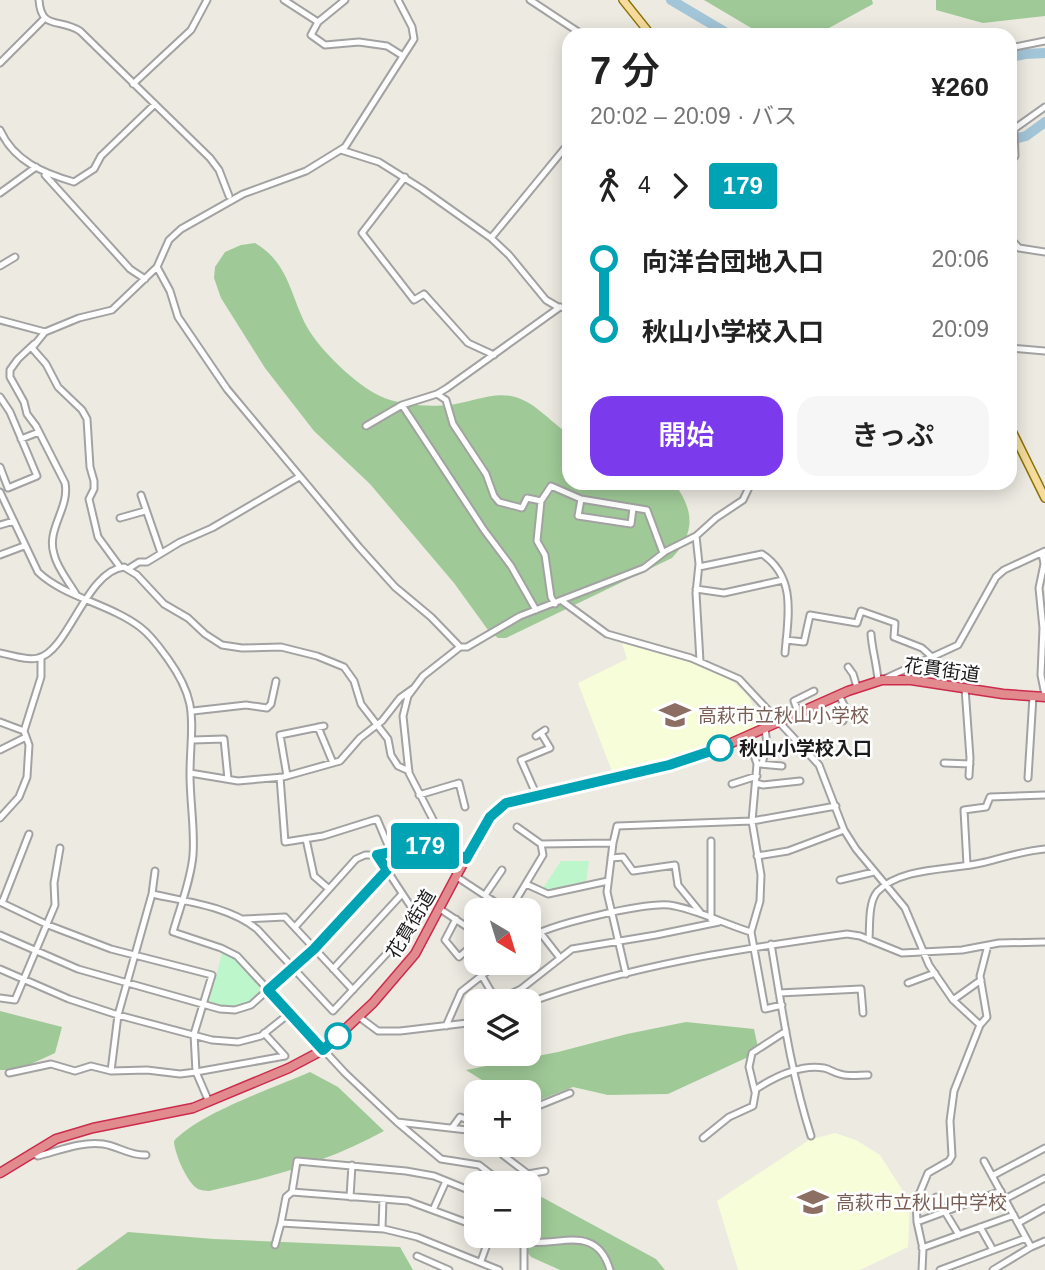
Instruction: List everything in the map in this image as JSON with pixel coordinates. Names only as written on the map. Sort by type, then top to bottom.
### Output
[{"type":"highway","name":"花貫街道","points":[[0,1173],[56,1139],[209,1101],[289,1068],[323,1050],[359,1017],[408,964],[485,825],[500,807],[669,765],[748,737],[857,687],[880,680],[911,680],[1003,694],[1045,696]]},
{"type":"main road","points":[[624,0],[646,28]]},
{"type":"main road","points":[[1017,450],[1045,498]]},
{"type":"street","points":[[39,0],[40,13],[44,19],[72,26],[80,31],[210,158],[219,170],[229,196]]},
{"type":"street","points":[[133,84],[191,30],[207,0]]},
{"type":"street","points":[[284,0],[318,22]]},
{"type":"street","points":[[345,0],[318,22],[311,35],[325,45],[359,42],[387,46],[403,56]]},
{"type":"street","points":[[76,594],[54,556],[52,542],[59,517],[65,507],[65,483],[27,414],[24,402],[10,377],[10,370],[45,332],[79,318],[112,310],[157,267],[169,240],[181,229],[243,194],[306,171],[348,144],[414,36],[398,0]]},
{"type":"street","points":[[530,0],[572,28]]},
{"type":"street","points":[[0,63],[44,19]]},
{"type":"street","points":[[1017,47],[1045,41]]},
{"type":"street","points":[[0,130],[11,151],[38,168],[75,182],[94,169],[100,156],[155,104]]},
{"type":"street","points":[[1017,124],[1045,107]]},
{"type":"street","points":[[341,150],[379,162],[405,177],[491,238],[509,255],[541,295],[560,307],[437,394],[402,405],[366,426]]},
{"type":"street","points":[[491,238],[562,152]]},
{"type":"street","points":[[0,193],[38,168]]},
{"type":"street","points":[[38,168],[130,269],[145,279]]},
{"type":"street","points":[[405,177],[362,233],[414,300],[424,294],[468,343],[494,355]]},
{"type":"street","points":[[1017,246],[1045,252]]},
{"type":"street","points":[[0,266],[15,257]]},
{"type":"street","points":[[157,267],[170,292],[178,317],[227,389],[395,587],[431,617],[460,647]]},
{"type":"street","points":[[0,320],[45,332]]},
{"type":"street","points":[[34,344],[32,348],[46,365],[58,387],[82,410],[87,419],[90,467],[94,481],[94,489],[89,499],[98,537],[120,567],[128,569],[164,604],[222,645],[242,648],[281,647],[317,656],[344,667],[354,681],[361,704],[388,739],[391,755],[398,766],[409,771]]},
{"type":"street","points":[[1017,349],[1045,351]]},
{"type":"street","points":[[437,394],[446,400],[453,424],[486,474],[499,502],[523,508],[527,498],[541,501]]},
{"type":"street","points":[[0,397],[10,412],[37,476],[8,488],[0,467]]},
{"type":"street","points":[[402,405],[484,530],[511,566],[536,610]]},
{"type":"street","points":[[21,439],[39,432]]},
{"type":"street","points":[[128,569],[212,528],[299,477]]},
{"type":"street","points":[[555,604],[551,597],[545,555],[537,541],[541,501],[551,485],[581,499],[647,510],[663,553]]},
{"type":"street","points":[[466,859],[454,852],[444,841],[409,771],[402,716],[405,703],[414,688],[431,669],[460,647],[467,647],[515,618],[644,568],[663,553],[696,536],[716,518],[743,500],[748,490]]},
{"type":"street","points":[[0,492],[38,572],[46,579],[125,617],[151,637],[182,680],[192,711],[190,773],[193,852],[173,932],[237,956],[323,1050],[397,1122],[441,1159],[480,1165],[487,1171]]},
{"type":"street","points":[[141,495],[161,553]]},
{"type":"street","points":[[581,499],[578,516],[594,520],[631,524],[634,508]]},
{"type":"street","points":[[120,518],[145,511]]},
{"type":"street","points":[[0,525],[14,520]]},
{"type":"street","points":[[696,536],[699,567],[696,589],[699,661]]},
{"type":"street","points":[[0,555],[24,546]]},
{"type":"street","points":[[871,634],[880,680],[953,648],[963,640],[996,577],[1004,570],[1044,552],[1039,588],[1044,628],[1041,675],[1045,696]]},
{"type":"street","points":[[699,567],[762,554],[773,562],[783,580],[790,604],[785,653]]},
{"type":"street","points":[[0,653],[41,658],[54,648],[87,598],[105,578],[120,567]]},
{"type":"street","points":[[696,589],[724,593],[783,580]]},
{"type":"street","points":[[562,601],[607,634],[699,661],[739,679],[819,765],[844,830],[856,849],[905,908],[922,951],[953,1000],[981,1025]]},
{"type":"street","points":[[786,640],[804,642],[810,615],[857,623],[861,611],[895,624],[894,637],[922,648],[932,657]]},
{"type":"street","points":[[0,818],[23,791],[27,777],[29,752],[25,734],[41,677],[41,658]]},
{"type":"street","points":[[848,667],[857,687]]},
{"type":"street","points":[[192,711],[246,705],[267,708],[271,704],[276,681]]},
{"type":"street","points":[[190,773],[228,779],[284,777],[333,763],[343,759],[360,738],[378,725],[400,698],[414,688]]},
{"type":"street","points":[[965,688],[969,776]]},
{"type":"street","points":[[799,714],[794,701],[814,691]]},
{"type":"street","points":[[839,695],[845,707],[843,721]]},
{"type":"street","points":[[1028,778],[1033,696]]},
{"type":"street","points":[[0,722],[25,734]]},
{"type":"street","points":[[333,763],[321,726],[280,735],[285,842],[323,836],[377,819],[390,850]]},
{"type":"street","points":[[765,729],[767,744],[757,779],[752,821],[761,875],[760,901],[751,932],[765,1009],[782,1005]]},
{"type":"street","points":[[537,796],[521,760],[550,748],[541,733]]},
{"type":"street","points":[[0,750],[25,734]]},
{"type":"street","points":[[748,737],[760,764]]},
{"type":"street","points":[[193,740],[224,739],[228,779]]},
{"type":"street","points":[[944,762],[970,764]]},
{"type":"street","points":[[760,764],[782,766]]},
{"type":"street","points":[[757,779],[763,785],[800,781]]},
{"type":"street","points":[[732,784],[757,779]]},
{"type":"street","points":[[419,795],[459,783],[465,807]]},
{"type":"street","points":[[967,865],[964,810],[986,807],[990,797],[1003,794],[1045,795]]},
{"type":"street","points":[[626,974],[607,892],[617,826],[752,821],[836,806]]},
{"type":"street","points":[[517,827],[541,844],[613,843]]},
{"type":"street","points":[[757,856],[788,851],[844,830]]},
{"type":"street","points":[[29,834],[1,902],[48,925],[111,948],[212,975],[194,1034],[196,1072],[209,1101]]},
{"type":"street","points":[[306,839],[314,876],[329,889]]},
{"type":"street","points":[[295,927],[358,858],[444,841]]},
{"type":"street","points":[[711,841],[711,919]]},
{"type":"street","points":[[517,898],[543,855],[541,844]]},
{"type":"street","points":[[0,998],[13,1001],[48,925],[55,905],[54,883],[60,848]]},
{"type":"street","points":[[869,940],[873,899],[885,886],[902,877],[1045,849]]},
{"type":"street","points":[[152,894],[243,919],[257,929],[333,1011],[419,919],[377,855]]},
{"type":"street","points":[[611,858],[623,857],[632,871],[675,865],[678,885],[702,915]]},
{"type":"street","points":[[0,935],[78,969],[220,1009],[240,1009],[251,1005],[314,949],[387,870]]},
{"type":"street","points":[[485,895],[502,870]]},
{"type":"street","points":[[111,1071],[118,1016],[152,894],[155,871]]},
{"type":"street","points":[[840,880],[874,872]]},
{"type":"street","points":[[457,877],[490,898]]},
{"type":"street","points":[[526,884],[548,894],[608,881]]},
{"type":"street","points":[[333,969],[402,894]]},
{"type":"street","points":[[541,930],[610,912],[667,905],[751,932]]},
{"type":"street","points":[[440,909],[464,925]]},
{"type":"street","points":[[243,919],[285,917],[353,990]]},
{"type":"street","points":[[456,919],[445,940],[459,957],[464,953]]},
{"type":"street","points":[[521,989],[572,949],[719,922]]},
{"type":"street","points":[[541,934],[560,958]]},
{"type":"street","points":[[541,998],[626,974],[754,947],[847,934],[902,953],[1045,942]]},
{"type":"street","points":[[771,944],[793,1070],[811,1136]]},
{"type":"street","points":[[922,1270],[916,1202],[924,1179],[931,1170],[952,1156],[950,1121],[954,1091],[981,1025],[987,1017],[981,980],[983,961],[989,945]]},
{"type":"street","points":[[0,969],[61,997],[118,1016],[226,1042],[250,1039],[264,1033],[290,1013]]},
{"type":"street","points":[[908,983],[935,973]]},
{"type":"street","points":[[446,1026],[461,992],[482,976],[490,989]]},
{"type":"street","points":[[953,1000],[981,980]]},
{"type":"street","points":[[779,993],[861,989],[863,1013]]},
{"type":"street","points":[[359,1017],[378,1031],[464,1023]]},
{"type":"street","points":[[756,1093],[749,1067],[752,1053],[786,1031]]},
{"type":"street","points":[[9,1073],[51,1064],[75,1071],[91,1066],[111,1071],[147,1070],[180,1074],[285,1056],[264,1033]]},
{"type":"street","points":[[703,1138],[729,1117],[753,1106],[756,1089],[793,1070],[827,1068],[841,1075],[868,1075]]},
{"type":"street","points":[[541,1105],[570,1093]]},
{"type":"street","points":[[452,1128],[460,1117],[464,1118]]},
{"type":"street","points":[[397,1122],[464,1130]]},
{"type":"street","points":[[32,1153],[38,1156],[89,1144],[102,1144],[134,1155],[146,1155]]},
{"type":"street","points":[[992,1176],[1045,1148]]},
{"type":"street","points":[[506,1157],[528,1174],[545,1171]]},
{"type":"street","points":[[275,1245],[286,1197],[292,1192],[297,1161],[406,1171],[434,1176],[464,1188]]},
{"type":"street","points":[[985,1161],[1031,1247]]},
{"type":"street","points":[[350,1197],[352,1165]]},
{"type":"street","points":[[1005,1199],[1045,1178]]},
{"type":"street","points":[[433,1210],[446,1181]]},
{"type":"street","points":[[916,1222],[1001,1191]]},
{"type":"street","points":[[292,1192],[408,1200],[464,1222]]},
{"type":"street","points":[[936,1197],[958,1235]]},
{"type":"street","points":[[382,1228],[383,1199]]},
{"type":"street","points":[[1018,1223],[1045,1209]]},
{"type":"street","points":[[922,1248],[1014,1215]]},
{"type":"street","points":[[281,1223],[382,1228],[417,1237],[499,1270]]},
{"type":"street","points":[[980,1227],[993,1250]]},
{"type":"street","points":[[940,1270],[1026,1238]]},
{"type":"street","points":[[541,1241],[572,1239],[591,1243],[607,1258],[610,1270]]},
{"type":"street","points":[[993,1270],[1045,1241]]},
{"type":"street","points":[[481,1261],[486,1248]]},
{"type":"street","points":[[524,1248],[524,1270]]},
{"type":"street","points":[[417,1256],[449,1270]]},
{"type":"shaded area","name":"高萩市立秋山小学校","points":[[622,643],[704,666],[735,683],[749,697],[768,724],[676,759],[613,774],[578,683],[627,659]]},
{"type":"shaded area","points":[[561,861],[589,861],[586,882],[552,892],[543,888]]},
{"type":"shaded area","points":[[229,952],[268,990],[246,1006],[208,1006],[222,953]]},
{"type":"shaded area","name":"高萩市立秋山中学校","points":[[835,1133],[856,1140],[880,1155],[910,1202],[908,1247],[860,1270],[738,1270],[717,1201],[809,1140]]},
{"type":"green space","points":[[704,0],[872,0],[873,4],[829,28],[751,28]]},
{"type":"green space","points":[[936,0],[1045,0],[1045,16],[983,23],[936,10]]},
{"type":"green space","points":[[255,243],[275,260],[307,327],[320,346],[339,366],[371,391],[396,401],[432,406],[511,396],[528,402],[562,429],[562,490],[679,490],[686,502],[690,521],[680,548],[672,558],[506,638],[498,638],[488,630],[454,583],[370,484],[314,431],[265,368],[221,298],[214,278],[215,267],[225,252],[241,245]]},
{"type":"green space","points":[[0,1011],[62,1027],[55,1053],[18,1070],[0,1070]]},
{"type":"green space","points":[[686,1022],[754,1029],[759,1052],[668,1094],[608,1095],[573,1087],[541,1099],[541,1080],[482,1080],[466,1070],[486,1066],[541,1066],[541,1055]]},
{"type":"green space","points":[[310,1072],[338,1087],[384,1131],[321,1160],[277,1174],[209,1191],[194,1186],[182,1167],[174,1141],[219,1111]]},
{"type":"green space","points":[[541,1197],[656,1259],[665,1270],[560,1270],[531,1257],[524,1248],[541,1248]]},
{"type":"green space","points":[[128,1232],[214,1239],[400,1247],[413,1270],[76,1270]]},
{"type":"waterway","points":[[671,0],[718,28]]},
{"type":"waterway","points":[[1017,56],[1045,53]]},
{"type":"waterway","points":[[1017,138],[1026,136],[1045,122]]},
{"type":"bus line","name":"179","points":[[338,1036],[323,1050],[268,990],[314,949],[387,870],[377,855],[390,850],[397,852],[444,841],[454,852],[466,859],[490,817],[506,803],[669,765],[720,748]]},
{"type":"place","name":"高萩市立秋山小学校","points":[[675,715]]},
{"type":"place","name":"秋山小学校入口","points":[[720,748]]},
{"type":"place","name":"高萩市立秋山中学校","points":[[813,1202]]}]
